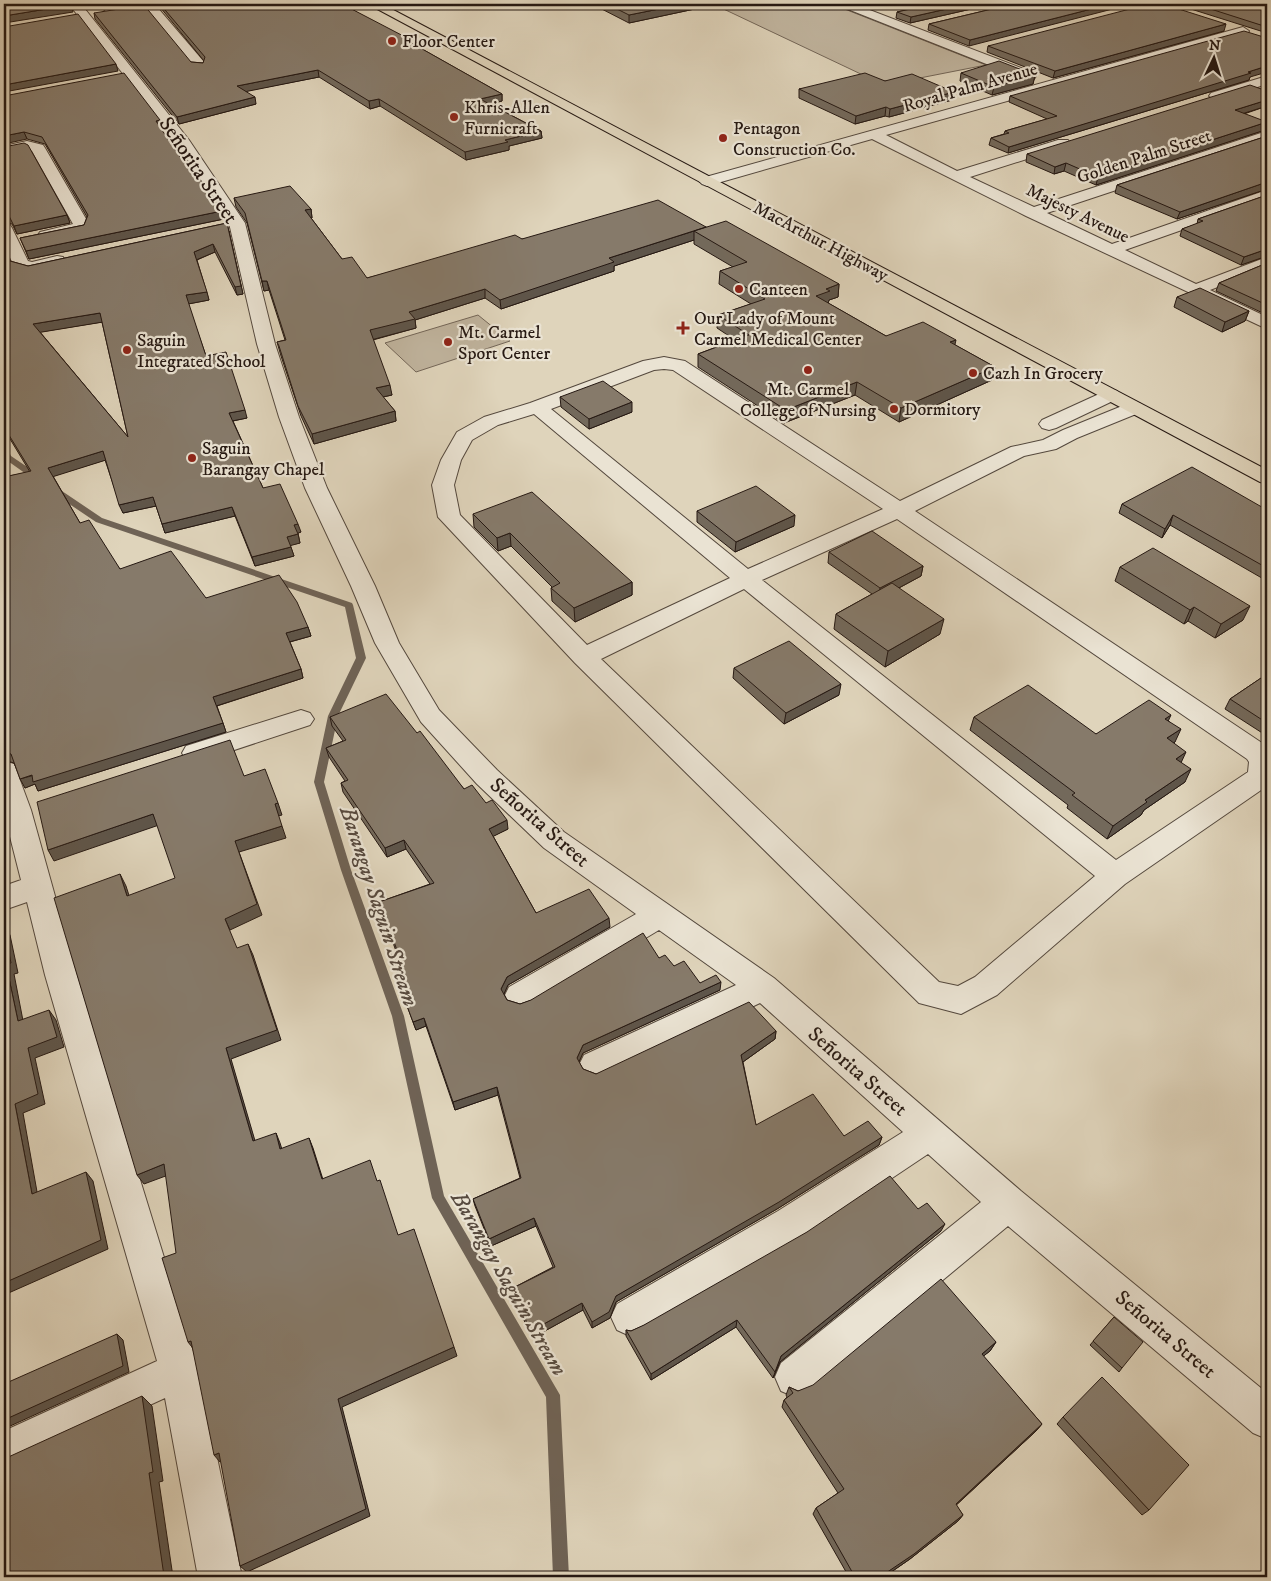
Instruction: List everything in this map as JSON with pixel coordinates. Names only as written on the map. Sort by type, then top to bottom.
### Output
[{"type":"highway","name":"MacArthur Highway","points":[[374,4],[1267,478]]},
{"type":"street","points":[[68,18],[80,10],[153,4],[198,65]]},
{"type":"street","points":[[844,4],[1049,83]]},
{"type":"street","points":[[866,12],[883,8]]},
{"type":"street","name":"Señorita Street","points":[[80,10],[125,75],[184,143],[237,224],[266,344],[289,417],[316,488],[363,586],[387,643],[430,716],[487,777],[554,840],[762,987],[1008,1203],[1267,1419]]},
{"type":"street","points":[[910,29],[929,25]]},
{"type":"street","name":"Royal Palm Avenue","points":[[708,181],[1049,83],[1247,32],[1224,25]]},
{"type":"street","points":[[967,52],[986,47]]},
{"type":"street","points":[[1201,101],[1267,80]]},
{"type":"street","name":"Majesty Avenue","points":[[873,134],[1032,213],[1267,324]]},
{"type":"street","name":"Golden Palm Street","points":[[1032,213],[1267,135]]},
{"type":"street","points":[[956,176],[1079,138]]},
{"type":"street","points":[[6,146],[27,145],[38,148],[81,224],[80,228],[73,230],[7,235],[21,264],[31,267],[77,257]]},
{"type":"street","points":[[1110,250],[1267,195]]},
{"type":"street","points":[[218,228],[237,224]]},
{"type":"street","points":[[1195,290],[1267,262]]},
{"type":"street","points":[[664,363],[678,365],[899,510],[1248,746],[1256,752],[1262,762],[1261,777],[1115,876],[986,986],[961,1000],[930,993],[584,657],[449,517],[443,485],[452,460],[464,436],[491,421],[537,407],[650,365],[664,363]]},
{"type":"street","points":[[1018,451],[1033,435],[1050,423],[1110,395]]},
{"type":"street","points":[[537,407],[746,579],[1115,876]]},
{"type":"street","points":[[584,657],[746,579],[899,510],[1018,451],[1049,445],[1070,434],[1134,408]]},
{"type":"street","points":[[1050,423],[1070,434]]},
{"type":"street","points":[[168,761],[301,719]]},
{"type":"street","points":[[4,772],[26,806],[37,887],[179,1371],[220,1577]]},
{"type":"street","points":[[4,898],[37,887]]},
{"type":"street","points":[[520,997],[659,915]]},
{"type":"street","points":[[596,1065],[762,987]]},
{"type":"street","points":[[630,1317],[791,1224],[929,1134]]},
{"type":"street","points":[[795,1377],[1008,1203]]},
{"type":"street","points":[[4,1452],[179,1371]]},
{"type":"shaded area","points":[[713,4],[832,4],[986,65],[884,85]]},
{"type":"shaded area","name":"Mt. Carmel Sport Center","points":[[478,315],[510,341],[416,372],[385,343]]},
{"type":"building","points":[[4,4],[70,4],[71,5],[4,16]]},
{"type":"building","points":[[160,4],[342,4],[411,40],[408,41],[502,94],[480,99],[541,131],[505,140],[508,142],[465,152],[379,99],[369,101],[318,70],[237,86],[255,97],[177,117],[94,13],[144,5],[191,62],[203,63],[205,57]]},
{"type":"building","points":[[607,4],[684,4],[629,15]]},
{"type":"building","points":[[933,4],[969,4],[911,17],[897,12]]},
{"type":"building","points":[[1013,4],[1111,4],[970,40],[929,24]]},
{"type":"building","points":[[1149,4],[1163,4],[1226,24],[1055,71],[988,46]]},
{"type":"building","points":[[1195,4],[1247,4],[1267,10],[1267,27]]},
{"type":"building","points":[[78,14],[116,64],[4,85],[4,27]]},
{"type":"building","points":[[1244,31],[1267,38],[1267,66],[1248,72],[1251,73],[1009,147],[991,138],[1009,133],[1005,131],[1057,116],[1010,96]]},
{"type":"building","points":[[999,61],[1035,75],[994,87],[961,73]]},
{"type":"building","points":[[124,73],[160,120],[156,121],[184,163],[207,187],[222,211],[26,251],[20,238],[84,225],[88,215],[42,137],[24,132],[4,136],[4,96]]},
{"type":"building","points":[[865,73],[885,81],[912,74],[954,92],[890,109],[886,107],[856,116],[799,89]]},
{"type":"building","points":[[1250,85],[1267,91],[1267,100],[1235,110],[1267,122],[1098,177],[1066,163],[1055,167],[1027,154]]},
{"type":"building","points":[[1267,136],[1267,182],[1180,212],[1117,185]]},
{"type":"building","points":[[24,143],[28,145],[67,215],[14,226],[9,216],[4,215],[4,147]]},
{"type":"building","points":[[290,186],[311,209],[305,210],[342,259],[352,257],[367,278],[515,235],[522,239],[658,200],[706,227],[609,258],[614,262],[500,300],[485,289],[409,312],[415,319],[370,330],[390,385],[376,388],[395,411],[312,434],[298,406],[277,342],[286,340],[267,281],[262,281],[245,213],[234,198]]},
{"type":"building","points":[[1267,195],[1267,249],[1244,257],[1182,229],[1203,221],[1198,219]]},
{"type":"building","points":[[726,221],[839,284],[826,289],[830,291],[816,296],[886,336],[923,322],[956,340],[950,342],[995,367],[901,408],[857,382],[786,410],[698,354],[749,335],[718,315],[765,299],[720,271],[747,262],[694,231]]},
{"type":"building","points":[[227,223],[241,286],[235,287],[213,244],[194,252],[207,292],[186,295],[206,356],[226,352],[245,410],[229,413],[263,488],[280,484],[298,524],[294,525],[298,534],[287,537],[291,547],[252,557],[232,507],[162,524],[153,497],[119,505],[103,451],[48,468],[80,523],[89,520],[120,569],[171,551],[206,598],[279,575],[297,602],[308,627],[286,633],[301,669],[213,697],[223,723],[33,782],[32,775],[20,779],[11,754],[4,752],[4,477],[31,471],[4,427],[4,247],[10,261],[28,266]],"holes":[[[100,313],[128,437],[33,324]]]},
{"type":"building","points":[[1267,263],[1267,305],[1219,283]]},
{"type":"building","points":[[1200,288],[1249,311],[1225,322],[1177,297]]},
{"type":"building","points":[[603,381],[632,402],[589,419],[560,397]]},
{"type":"building","points":[[1192,467],[1267,510],[1267,568],[1173,515],[1165,529],[1122,504]]},
{"type":"building","points":[[756,486],[795,515],[736,542],[697,511]]},
{"type":"building","points":[[532,492],[632,582],[574,608],[551,588],[560,583],[510,533],[497,538],[473,514]]},
{"type":"building","points":[[872,531],[923,566],[880,588],[829,552]]},
{"type":"building","points":[[1153,548],[1250,606],[1221,624],[1194,607],[1190,610],[1120,567]]},
{"type":"building","points":[[892,583],[944,619],[888,651],[836,614]]},
{"type":"building","points":[[789,641],[841,684],[786,713],[734,668]]},
{"type":"building","points":[[1267,674],[1267,723],[1230,699]]},
{"type":"building","points":[[1028,685],[1096,734],[1149,700],[1171,715],[1165,719],[1181,729],[1167,738],[1186,752],[1176,759],[1191,769],[1145,800],[1147,802],[1113,826],[1072,795],[1075,793],[974,717]]},
{"type":"building","points":[[386,694],[417,733],[420,731],[464,789],[472,785],[486,803],[492,800],[507,820],[489,829],[536,913],[589,889],[609,918],[507,977],[501,989],[507,1000],[520,1004],[531,1000],[643,933],[659,958],[665,955],[674,966],[684,961],[700,983],[716,975],[721,982],[583,1045],[577,1058],[583,1069],[596,1074],[749,1002],[776,1031],[741,1055],[756,1125],[813,1094],[844,1136],[868,1121],[882,1137],[779,1202],[616,1296],[609,1312],[592,1322],[582,1303],[531,1331],[511,1289],[555,1267],[534,1218],[489,1239],[473,1199],[521,1178],[497,1087],[453,1102],[424,1018],[413,1022],[397,979],[400,978],[391,953],[397,950],[379,902],[434,883],[404,840],[385,848],[341,783],[348,780],[326,748],[346,740],[330,717]]},
{"type":"building","points":[[230,740],[244,776],[265,769],[278,803],[275,804],[282,826],[235,841],[257,904],[225,919],[237,948],[248,944],[277,1030],[226,1048],[253,1141],[276,1133],[280,1149],[309,1138],[322,1179],[370,1160],[377,1181],[380,1180],[398,1235],[414,1229],[454,1347],[338,1399],[366,1509],[240,1566],[219,1453],[214,1455],[191,1341],[188,1342],[162,1258],[176,1253],[164,1164],[137,1175],[54,898],[120,874],[127,896],[175,878],[153,814],[48,850],[37,802]]},
{"type":"building","points":[[4,929],[11,963],[6,964],[18,1021],[49,1010],[57,1037],[28,1048],[38,1094],[15,1104],[32,1194],[86,1172],[101,1240],[4,1283]]},
{"type":"building","points":[[890,1176],[918,1209],[927,1203],[945,1224],[781,1356],[775,1372],[737,1320],[651,1374],[626,1330],[631,1331],[644,1325],[807,1232]]},
{"type":"building","points":[[941,1279],[996,1342],[982,1354],[1042,1424],[956,1504],[963,1515],[914,1554],[880,1577],[855,1577],[816,1508],[844,1489],[784,1400],[793,1393],[789,1387],[798,1391],[813,1385]]},
{"type":"building","points":[[1114,1317],[1143,1342],[1122,1368],[1093,1341]]},
{"type":"building","points":[[117,1334],[123,1366],[4,1420],[4,1384]]},
{"type":"building","points":[[1102,1377],[1189,1465],[1149,1510],[1063,1417]]},
{"type":"building","points":[[142,1396],[153,1472],[149,1473],[164,1576],[10,1577],[7,1534],[4,1535],[4,1459]]},
{"type":"waterway","name":"Barangay Saguin Stream","points":[[4,450],[8,457],[39,479]]},
{"type":"waterway","name":"Barangay Saguin Stream","points":[[53,489],[99,520],[349,605],[361,658],[333,716],[319,782],[346,870],[398,1016],[438,1198],[553,1395],[561,1577]]},
{"type":"place","name":"Floor Center","points":[[392,41]]},
{"type":"place","name":"Khris-Allen Furnicraft","points":[[454,117]]},
{"type":"place","name":"Pentagon Construction Co.","points":[[723,138]]},
{"type":"place","name":"Canteen","points":[[739,289]]},
{"type":"place","name":"Our Lady of Mount Carmel Medical Center","points":[[683,328]]},
{"type":"place","name":"Mt. Carmel Sport Center","points":[[448,342]]},
{"type":"place","name":"Saguin Integrated School","points":[[127,350]]},
{"type":"place","name":"Mt. Carmel College of Nursing","points":[[808,370]]},
{"type":"place","name":"Cazh In Grocery","points":[[973,373]]},
{"type":"place","name":"Dormitory","points":[[894,409]]},
{"type":"place","name":"Saguin Barangay Chapel","points":[[192,458]]}]
